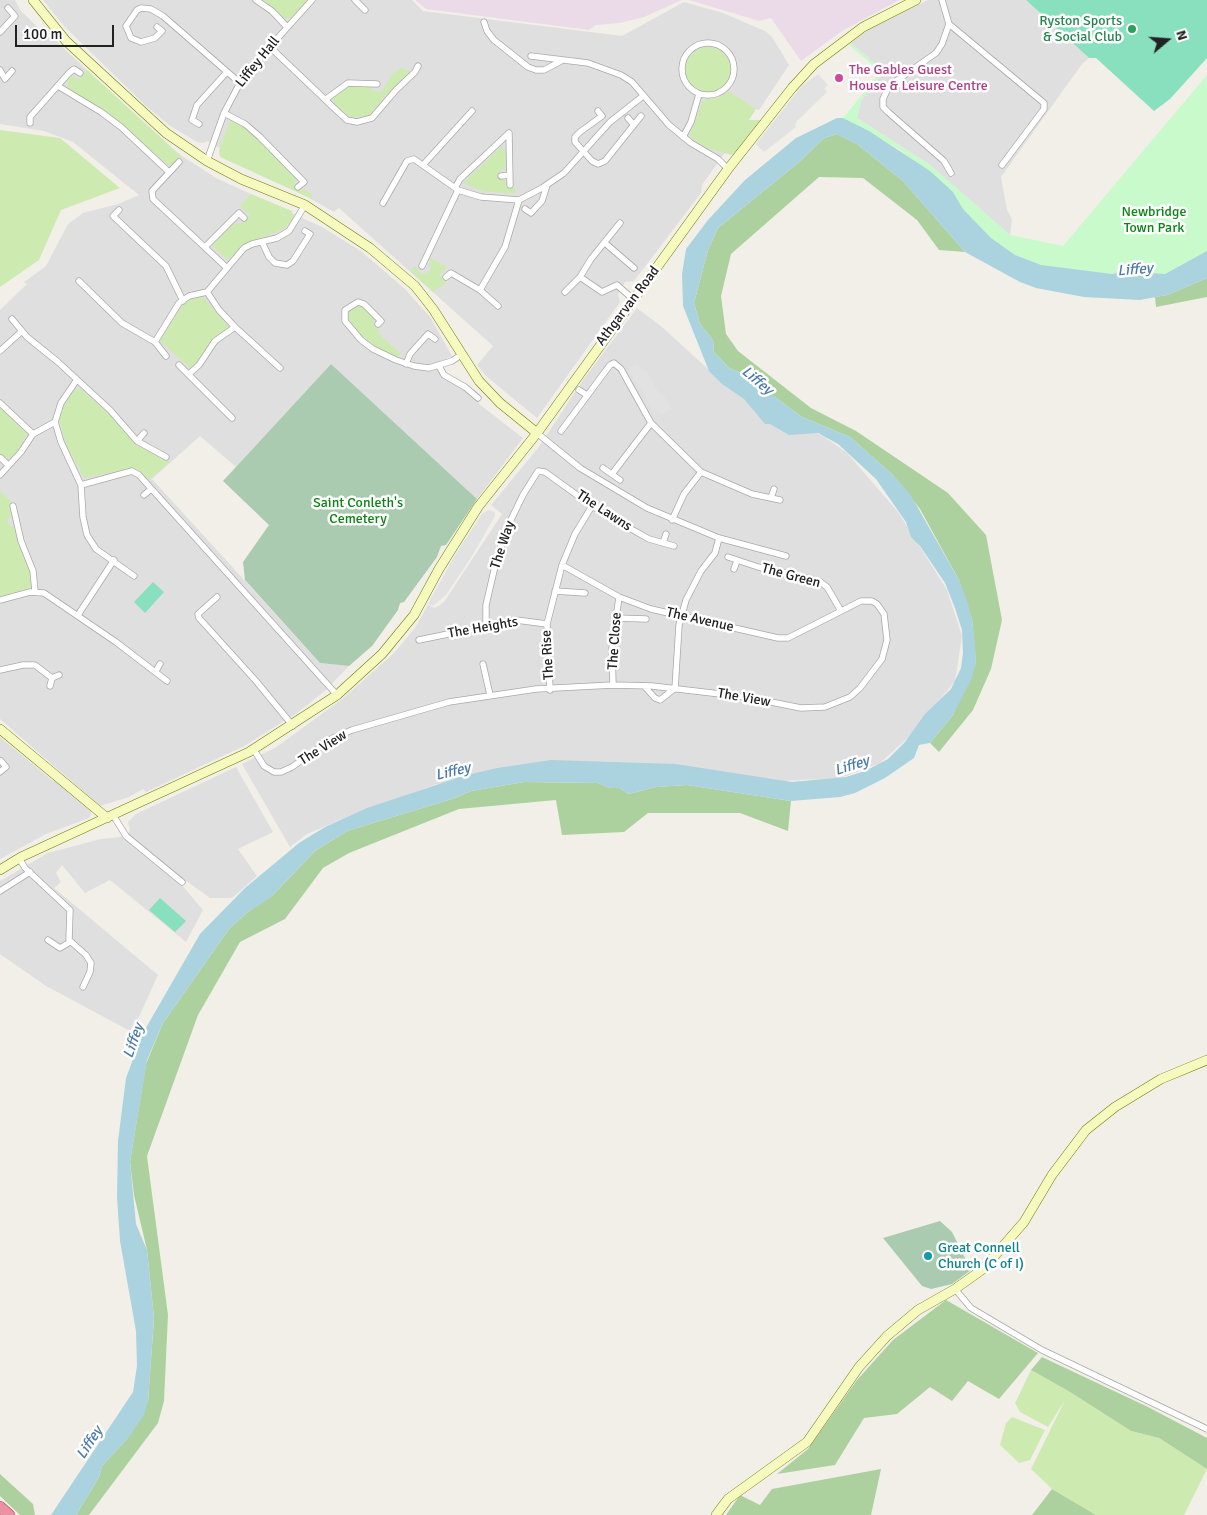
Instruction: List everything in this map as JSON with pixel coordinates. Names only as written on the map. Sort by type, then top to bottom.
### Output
[{"type":"highway","points":[[0,1507],[9,1515]]},
{"type":"street","points":[[33,0],[66,41],[166,133],[207,161],[241,179],[305,205],[370,248],[415,286],[433,309],[461,355],[492,395],[596,479],[672,520],[719,538],[786,556]]},
{"type":"street","points":[[256,0],[272,11],[286,27]]},
{"type":"street","name":"Liffey Hall","points":[[207,161],[224,113],[240,83],[286,27],[312,0]]},
{"type":"street","points":[[355,0],[365,10]]},
{"type":"street","name":"Athgarvan Road","points":[[0,870],[19,858],[254,750],[293,726],[337,695],[382,654],[414,615],[439,569],[478,507],[537,432],[728,170],[792,88],[814,64],[863,27],[916,0]]},
{"type":"street","points":[[942,0],[948,24],[942,44],[936,53],[889,86],[883,99],[883,107],[944,161],[951,173]]},
{"type":"street","points":[[0,32],[15,16],[8,8]]},
{"type":"street","points":[[157,27],[162,31],[155,38],[141,42],[131,38],[126,26],[137,10],[141,8],[151,9],[186,35],[226,73],[240,83]]},
{"type":"street","points":[[484,22],[486,31],[494,40],[536,70],[544,70],[563,60]]},
{"type":"street","points":[[948,24],[1044,103],[1044,109],[1002,165]]},
{"type":"street","points":[[700,44],[717,44],[730,54],[733,62],[733,78],[729,85],[718,94],[699,94],[687,85],[683,78],[683,61],[693,48],[700,44]]},
{"type":"street","points":[[270,47],[347,120],[356,122],[372,118],[391,94],[415,72],[418,66]]},
{"type":"street","points":[[532,56],[611,70],[632,82],[682,137],[718,159],[728,170]]},
{"type":"street","points":[[0,70],[5,79],[12,71]]},
{"type":"street","points":[[30,123],[30,117],[74,70],[80,73]]},
{"type":"street","points":[[199,124],[192,120],[197,105],[226,73]]},
{"type":"street","points":[[326,99],[348,83],[377,84]]},
{"type":"street","points":[[58,86],[101,112],[121,127],[169,172]]},
{"type":"street","points":[[682,137],[691,122],[699,94]]},
{"type":"street","points":[[383,203],[407,161],[414,159],[457,189],[481,197],[519,200],[547,185],[564,173],[610,122],[643,96]]},
{"type":"street","points":[[423,165],[472,111]]},
{"type":"street","points":[[598,111],[602,116],[575,137],[575,142],[592,161],[601,164],[641,116]]},
{"type":"street","points":[[224,113],[238,119],[260,137],[304,182],[298,187]]},
{"type":"street","points":[[628,118],[634,125]]},
{"type":"street","points":[[422,266],[460,179],[508,133],[510,185]]},
{"type":"street","points":[[178,162],[152,191],[153,199],[227,268]]},
{"type":"street","points":[[947,166],[953,163]]},
{"type":"street","points":[[501,176],[510,175]]},
{"type":"street","points":[[525,209],[531,213],[542,202],[547,185]]},
{"type":"street","points":[[480,290],[505,247],[519,200]]},
{"type":"street","points":[[207,292],[244,248],[289,231],[305,205]]},
{"type":"street","points":[[119,210],[113,216],[166,266],[183,301]]},
{"type":"street","points":[[205,248],[239,213],[244,218]]},
{"type":"street","points":[[566,292],[580,277],[620,223]]},
{"type":"street","points":[[262,242],[269,257],[275,263],[287,265],[293,261],[310,234],[305,231]]},
{"type":"street","points":[[605,243],[631,267]]},
{"type":"street","points":[[446,277],[451,273],[480,290],[498,306]]},
{"type":"street","points":[[580,277],[597,291],[605,291],[617,285],[634,299]]},
{"type":"street","points":[[79,281],[122,323],[155,342],[166,356]]},
{"type":"street","points":[[155,342],[159,333],[183,301],[200,292],[207,292]]},
{"type":"street","points":[[207,292],[219,310],[235,327],[280,368]]},
{"type":"street","points":[[378,324],[381,321],[364,304],[353,304],[345,310],[345,321],[361,340],[373,349],[406,364],[429,368],[439,366],[461,355]]},
{"type":"street","points":[[12,319],[21,332],[58,362],[76,381],[110,410],[137,441],[166,456]]},
{"type":"street","points":[[189,374],[199,365],[215,341],[235,327]]},
{"type":"street","points":[[0,351],[21,332]]},
{"type":"street","points":[[406,364],[410,354],[428,334],[435,339]]},
{"type":"street","points":[[179,365],[189,374],[194,383],[232,418]]},
{"type":"street","points":[[561,431],[610,365],[618,365],[650,423],[701,472],[752,494],[780,500]]},
{"type":"street","points":[[439,366],[444,375],[465,387],[478,398]]},
{"type":"street","points":[[76,381],[61,403],[54,422],[81,485],[83,517],[87,535],[96,549],[134,576]]},
{"type":"street","points":[[579,390],[587,395]]},
{"type":"street","points":[[0,403],[33,434]]},
{"type":"street","points":[[0,475],[21,452],[33,434],[54,422]]},
{"type":"street","points":[[612,474],[650,423]]},
{"type":"street","points":[[137,441],[144,433]]},
{"type":"street","points":[[1,458],[8,465]]},
{"type":"street","points":[[603,468],[620,480]]},
{"type":"street","points":[[81,485],[132,471],[151,489],[337,695]]},
{"type":"street","name":"The Lawns","points":[[538,472],[549,475],[592,506],[633,530],[674,546]]},
{"type":"street","name":"The Way","points":[[486,626],[488,597],[506,528],[523,495],[538,472]]},
{"type":"street","points":[[672,520],[684,494],[701,472]]},
{"type":"street","points":[[144,495],[151,489]]},
{"type":"street","points":[[771,498],[774,489]]},
{"type":"street","points":[[13,506],[15,520],[33,571],[35,591]]},
{"type":"street","name":"The Rise","points":[[550,690],[547,624],[562,565],[575,534],[592,506]]},
{"type":"street","points":[[8,522],[15,520]]},
{"type":"street","points":[[663,543],[666,534]]},
{"type":"street","points":[[644,686],[655,698],[660,700],[675,689],[681,616],[693,585],[715,553],[719,538]]},
{"type":"street","name":"The Green","points":[[728,556],[737,561],[819,581],[827,587],[841,611]]},
{"type":"street","points":[[78,615],[114,560]]},
{"type":"street","points":[[734,569],[737,561]]},
{"type":"street","name":"The Avenue","points":[[562,565],[619,597],[681,616],[783,638],[841,611]]},
{"type":"street","points":[[0,600],[35,591],[51,596],[156,671],[167,681]]},
{"type":"street","points":[[555,592],[585,593]]},
{"type":"street","points":[[218,597],[198,614],[199,618],[257,682],[293,726]]},
{"type":"street","name":"The Close","points":[[613,685],[612,648],[619,597]]},
{"type":"street","name":"The View","points":[[254,750],[264,766],[274,772],[281,772],[292,767],[333,738],[352,730],[434,706],[490,695],[536,689],[550,690],[613,685],[644,686],[746,697],[801,708],[825,707],[850,697],[876,669],[885,649],[888,631],[884,614],[877,604],[872,601],[861,601],[841,611]]},
{"type":"street","points":[[615,618],[646,619]]},
{"type":"street","name":"The Heights","points":[[419,640],[516,620],[547,624]]},
{"type":"street","points":[[434,628],[435,636]]},
{"type":"street","points":[[0,670],[23,664],[35,665],[52,678]]},
{"type":"street","points":[[156,671],[160,664]]},
{"type":"street","points":[[483,664],[490,695]]},
{"type":"street","points":[[52,678],[59,675]]},
{"type":"street","points":[[50,686],[52,678]]},
{"type":"street","points":[[0,728],[110,816],[126,836],[182,882]]},
{"type":"street","points":[[0,772],[6,767],[1,761]]},
{"type":"street","points":[[19,858],[30,872],[70,910],[71,919],[67,935],[70,942],[86,955],[91,963],[90,972],[83,986]]},
{"type":"street","points":[[0,891],[30,872]]},
{"type":"street","points":[[48,940],[60,948],[70,942]]},
{"type":"street","points":[[716,1515],[728,1499],[807,1442],[859,1367],[887,1336],[918,1310],[955,1289],[984,1268],[1024,1222],[1052,1175],[1086,1130],[1115,1107],[1161,1079],[1207,1060]]},
{"type":"street","points":[[955,1289],[971,1308],[1042,1350],[1207,1429]]},
{"type":"shaded area","points":[[0,0],[15,0],[20,10],[51,40],[53,38],[153,133],[182,156],[216,178],[322,227],[362,252],[405,289],[430,317],[452,356],[442,361],[443,372],[479,399],[479,404],[523,438],[477,499],[331,364],[236,467],[200,436],[152,479],[320,663],[349,666],[326,690],[297,713],[244,746],[146,792],[143,789],[129,797],[100,806],[0,719],[0,310],[27,284],[24,282],[46,266],[68,224],[83,213],[118,204],[139,195],[73,142],[44,131],[0,124]]},
{"type":"shaded area","points":[[43,0],[412,0],[423,11],[622,36],[684,2],[723,13],[765,31],[772,37],[789,65],[759,110],[756,109],[702,185],[701,193],[634,281],[625,282],[618,294],[620,302],[537,418],[486,376],[477,365],[493,346],[339,208],[334,212],[207,141],[203,143],[197,142],[169,125],[146,106],[65,27]]},
{"type":"shaded area","points":[[415,0],[682,0],[644,17],[620,23],[596,25],[589,30],[426,9]]},
{"type":"shaded area","points":[[689,0],[899,0],[842,31],[801,61],[771,18],[759,21]]},
{"type":"shaded area","points":[[928,0],[1026,0],[1089,58],[1082,64],[1001,177],[1007,210],[1012,219],[1010,235],[930,165],[857,118],[861,101],[884,72],[851,43],[868,30]]},
{"type":"shaded area","points":[[818,74],[828,85],[824,88],[827,92],[797,121],[796,127],[764,152],[756,144],[801,87]]},
{"type":"shaded area","points":[[637,308],[662,327],[730,389],[826,438],[847,453],[898,512],[947,590],[962,636],[955,681],[911,735],[880,763],[840,778],[783,781],[691,767],[437,784],[354,814],[307,834],[290,847],[242,764],[275,748],[341,700],[393,654],[415,628],[428,605],[435,608],[444,602],[502,514],[491,505],[538,448],[583,380]]},
{"type":"shaded area","points":[[638,364],[642,370],[647,371],[658,392],[664,396],[672,409],[661,415],[658,411],[655,413],[628,369]]},
{"type":"shaded area","points":[[488,510],[495,512],[495,516],[472,556],[446,595],[433,606],[428,604],[454,557],[482,514]]},
{"type":"shaded area","points":[[0,737],[53,781],[56,778],[92,811],[89,818],[46,834],[0,859]]},
{"type":"shaded area","points":[[236,767],[273,832],[238,849],[257,876],[232,898],[210,898],[185,880],[181,884],[203,910],[186,942],[110,880],[85,893],[62,865],[56,873],[61,882],[54,888],[158,975],[132,1032],[46,986],[0,954],[0,881],[48,853],[101,839],[120,837],[130,831],[128,822],[136,814]]},
{"type":"green space","points":[[264,0],[310,0],[292,17],[286,19]]},
{"type":"green space","name":"Ryston Sports & Social Club","points":[[1026,0],[1207,0],[1207,58],[1170,99],[1154,111],[1096,58],[1089,58]]},
{"type":"green space","name":"Newbridge Town Park","points":[[851,43],[884,72],[861,101],[857,118],[930,165],[1010,235],[1063,246],[1207,75],[1207,251],[1165,274],[1125,271],[1112,274],[1042,266],[1014,255],[991,238],[963,209],[953,192],[900,150],[843,118],[879,74],[877,69],[849,45]]},
{"type":"green space","points":[[708,47],[721,51],[727,57],[731,70],[727,83],[721,89],[708,93],[695,89],[689,83],[685,70],[689,57],[695,51]]},
{"type":"green space","points":[[401,68],[411,72],[385,96],[369,116],[351,117],[336,107],[333,99],[340,91],[349,87],[360,86],[368,87],[377,92],[382,91],[392,74]]},
{"type":"green space","points":[[87,70],[181,156],[177,162],[170,166],[101,108],[69,89],[68,79],[73,76],[79,79]]},
{"type":"green space","points":[[728,91],[756,109],[749,120],[761,120],[736,153],[731,155],[707,148],[691,138],[690,135],[703,100],[721,97]]},
{"type":"green space","points":[[230,120],[245,127],[297,178],[294,184],[301,191],[304,189],[312,194],[312,199],[220,157],[219,150]]},
{"type":"green space","points":[[0,130],[60,138],[120,188],[61,210],[39,260],[0,287]]},
{"type":"green space","points":[[837,134],[857,144],[903,181],[965,252],[939,250],[917,220],[863,178],[819,177],[731,254],[721,296],[726,334],[738,351],[811,408],[856,431],[948,493],[986,535],[1002,620],[991,669],[973,710],[939,752],[930,743],[953,715],[976,663],[972,619],[959,580],[920,509],[893,475],[850,437],[802,417],[745,375],[729,368],[714,352],[713,340],[700,324],[694,303],[708,250],[718,228],[798,163],[824,138]]},
{"type":"green space","points":[[502,146],[506,152],[506,168],[499,172],[499,178],[506,181],[507,188],[515,188],[515,194],[483,191],[463,183]]},
{"type":"green space","points":[[251,194],[292,211],[293,219],[284,229],[244,244],[228,260],[212,246],[233,224],[242,223],[250,215],[240,206]]},
{"type":"green space","points":[[429,257],[447,267],[440,275],[446,283],[433,292],[410,271],[415,266],[421,274],[429,272],[431,267]]},
{"type":"green space","points":[[1207,278],[1207,297],[1156,307],[1155,297],[1167,295]]},
{"type":"green space","points":[[202,296],[229,327],[212,340],[198,361],[190,368],[160,341],[182,306],[187,301]]},
{"type":"green space","points":[[357,306],[364,307],[375,318],[373,325],[379,330],[378,333],[402,355],[395,356],[375,347],[356,331],[348,317],[350,310]]},
{"type":"green space","name":"Saint Conleth's Cemetery","points":[[331,364],[477,499],[446,545],[441,546],[437,557],[404,602],[400,603],[398,610],[372,646],[349,666],[320,663],[245,580],[243,562],[269,525],[223,481]]},
{"type":"green space","points":[[79,388],[118,422],[135,445],[170,462],[148,480],[138,470],[132,468],[84,478],[67,446],[60,424],[60,415],[66,402],[73,391]]},
{"type":"green space","points":[[0,407],[27,434],[19,450],[11,459],[3,456],[0,460]]},
{"type":"green space","points":[[0,491],[17,507],[11,508],[12,516],[7,520],[9,525],[15,528],[31,568],[32,587],[0,597]]},
{"type":"green space","points":[[153,582],[164,592],[145,613],[134,602]]},
{"type":"green space","points":[[524,782],[598,783],[610,788],[620,788],[628,794],[656,787],[687,785],[791,801],[788,831],[740,813],[648,813],[624,832],[562,835],[556,800],[459,809],[349,853],[323,868],[285,919],[240,942],[198,1015],[147,1156],[168,1315],[164,1401],[158,1423],[89,1515],[76,1515],[99,1477],[102,1466],[126,1440],[148,1401],[154,1318],[147,1250],[134,1195],[130,1162],[146,1064],[163,1023],[229,929],[248,912],[273,895],[315,851],[347,831],[455,798],[471,791]]},
{"type":"green space","points":[[160,898],[186,921],[175,932],[149,910]]},
{"type":"green space","points":[[940,1221],[952,1232],[971,1270],[952,1284],[931,1289],[922,1286],[883,1238]]},
{"type":"green space","points":[[946,1300],[1038,1353],[999,1399],[968,1381],[952,1401],[930,1387],[897,1414],[864,1418],[835,1465],[777,1474],[808,1449],[857,1380],[893,1340]]},
{"type":"green space","points":[[1042,1357],[1148,1407],[1207,1438],[1207,1469],[1159,1438],[1131,1431],[1070,1392],[1031,1370]]},
{"type":"green space","points":[[1031,1370],[1070,1392],[1131,1431],[1159,1438],[1207,1469],[1184,1515],[1096,1515],[1052,1489],[1031,1469],[1065,1400],[1048,1427],[1020,1412],[1015,1403]]},
{"type":"green space","points":[[1012,1417],[1045,1430],[1030,1460],[1019,1463],[1000,1445],[1006,1423]]},
{"type":"green space","points":[[881,1469],[871,1515],[726,1515],[740,1495],[760,1505],[772,1489]]},
{"type":"green space","points":[[0,1474],[33,1504],[35,1515],[20,1515],[0,1496]]},
{"type":"green space","points":[[1052,1489],[1096,1515],[1032,1515]]},
{"type":"water","points":[[837,118],[843,118],[869,131],[930,171],[953,192],[963,209],[991,238],[1015,255],[1041,265],[1112,274],[1125,271],[1165,274],[1207,251],[1207,278],[1167,295],[1140,300],[1084,297],[1036,288],[1020,282],[965,252],[903,181],[857,144],[837,134],[824,138],[798,163],[718,228],[708,250],[694,303],[700,324],[713,340],[714,352],[729,368],[745,375],[802,417],[850,437],[893,475],[910,494],[959,580],[972,619],[976,663],[971,680],[953,715],[930,743],[919,745],[914,758],[885,778],[855,793],[840,797],[791,801],[687,785],[656,787],[628,794],[620,788],[610,788],[598,783],[524,782],[471,791],[455,798],[347,831],[315,851],[270,898],[248,912],[229,929],[163,1023],[147,1060],[130,1162],[136,1224],[147,1250],[154,1318],[148,1401],[144,1415],[129,1437],[102,1466],[99,1477],[76,1515],[51,1515],[133,1392],[137,1366],[136,1331],[120,1241],[117,1197],[118,1141],[126,1078],[143,1033],[200,934],[245,888],[299,843],[325,827],[367,808],[463,776],[497,768],[551,760],[676,764],[792,782],[846,777],[865,771],[888,759],[905,742],[925,714],[951,689],[961,668],[963,653],[962,630],[955,608],[945,583],[920,546],[911,537],[906,522],[876,479],[838,444],[818,433],[789,435],[770,424],[765,424],[744,399],[722,384],[709,371],[683,306],[682,274],[686,249],[708,220],[745,180],[796,138]]},
{"type":"place","name":"Ryston Sports & Social Club","points":[[1132,29]]},
{"type":"place","name":"The Gables Guest House & Leisure Centre","points":[[839,78]]},
{"type":"place","name":"Great Connell Church (C of I)","points":[[928,1256]]},
{"type":"water label","name":"Liffey","points":[[1135,270]]},
{"type":"water label","name":"Liffey","points":[[757,381]]},
{"type":"water label","name":"Liffey","points":[[852,766]]},
{"type":"water label","name":"Liffey","points":[[453,772]]},
{"type":"water label","name":"Liffey","points":[[134,1041]]},
{"type":"water label","name":"Liffey","points":[[90,1443]]}]
